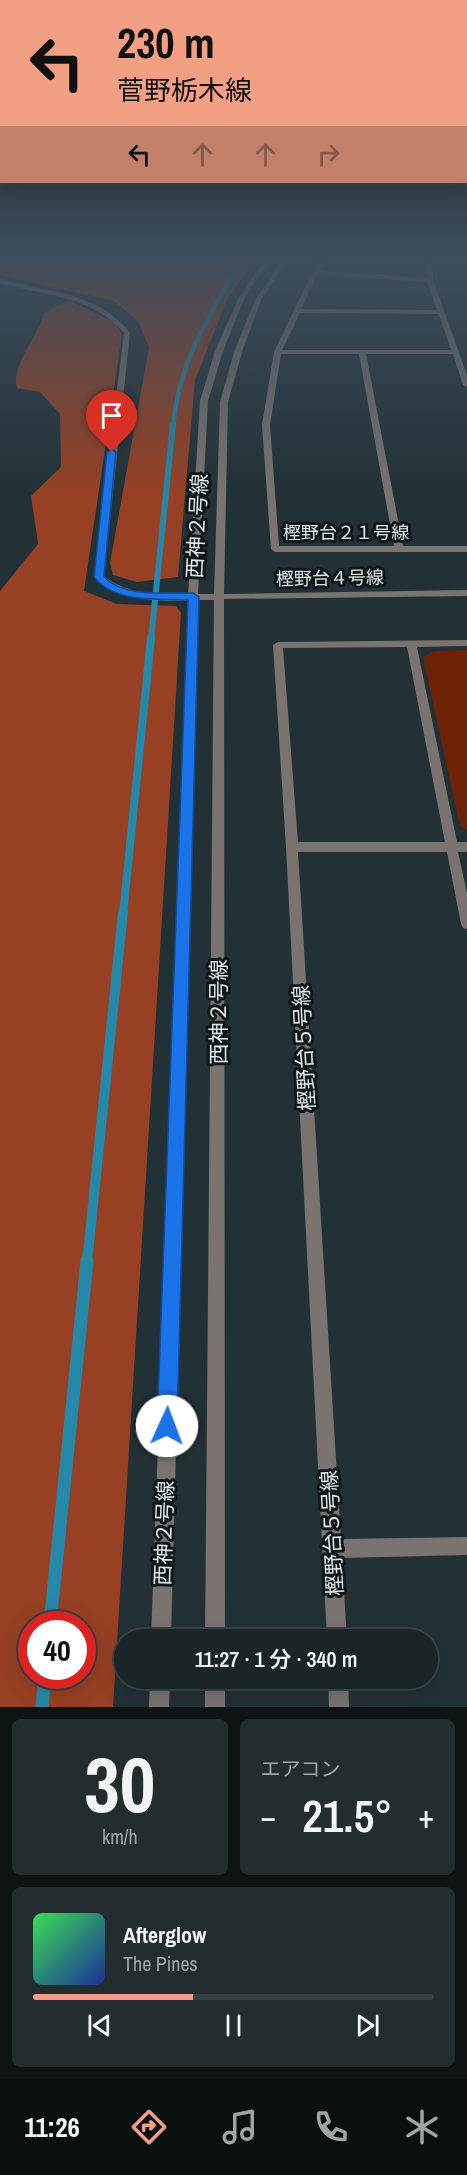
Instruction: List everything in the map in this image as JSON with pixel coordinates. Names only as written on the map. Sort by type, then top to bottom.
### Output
[{"type":"street","name":"樫野台４号線","points":[[127,336],[109,471],[99,577],[108,587],[123,593],[193,597],[467,593]]},
{"type":"street","name":"西神２号線","points":[[161,1629],[193,597],[204,401],[225,336]]},
{"type":"street","name":"西神２号線","points":[[215,1629],[219,596],[224,402],[244,336]]},
{"type":"street","name":"樫野台２１号線","points":[[285,336],[278,352],[266,425],[275,549],[467,549]]},
{"type":"street","points":[[450,336],[467,385]]},
{"type":"street","points":[[278,352],[456,352]]},
{"type":"street","points":[[362,353],[399,548]]},
{"type":"street","points":[[411,644],[454,847],[467,924]]},
{"type":"street","name":"樫野台５号線","points":[[337,1629],[292,847],[278,645],[467,644]]},
{"type":"street","points":[[292,847],[467,847]]},
{"type":"street","points":[[333,1549],[467,1546]]},
{"type":"street","points":[[159,1707],[160,1689]]},
{"type":"street","points":[[215,1689],[215,1707]]},
{"type":"street","points":[[338,1689],[339,1707]]},
{"type":"shaded area","points":[[35,336],[122,336],[84,591],[117,604],[176,606],[181,613],[118,1629],[114,1629],[113,1707],[0,1707],[0,591],[38,544],[31,496],[61,467],[60,414],[40,392],[17,388],[18,371]]},
{"type":"shaded area","points":[[144,336],[213,336],[195,380],[178,577],[137,582],[113,575],[110,563],[149,347]]},
{"type":"shaded area","points":[[467,650],[467,830],[460,826],[423,657],[434,651]]},
{"type":"waterway","points":[[173,425],[182,378],[199,336]]},
{"type":"waterway","points":[[151,640],[173,424]]},
{"type":"waterway","points":[[123,914],[151,638]]},
{"type":"waterway","points":[[87,1263],[123,912]]},
{"type":"waterway","points":[[51,1611],[87,1261]]},
{"type":"waterway","points":[[42,1707],[44,1689]]},
{"type":"route","points":[[112,452],[99,577],[108,587],[123,593],[193,597],[167,1426]]}]
